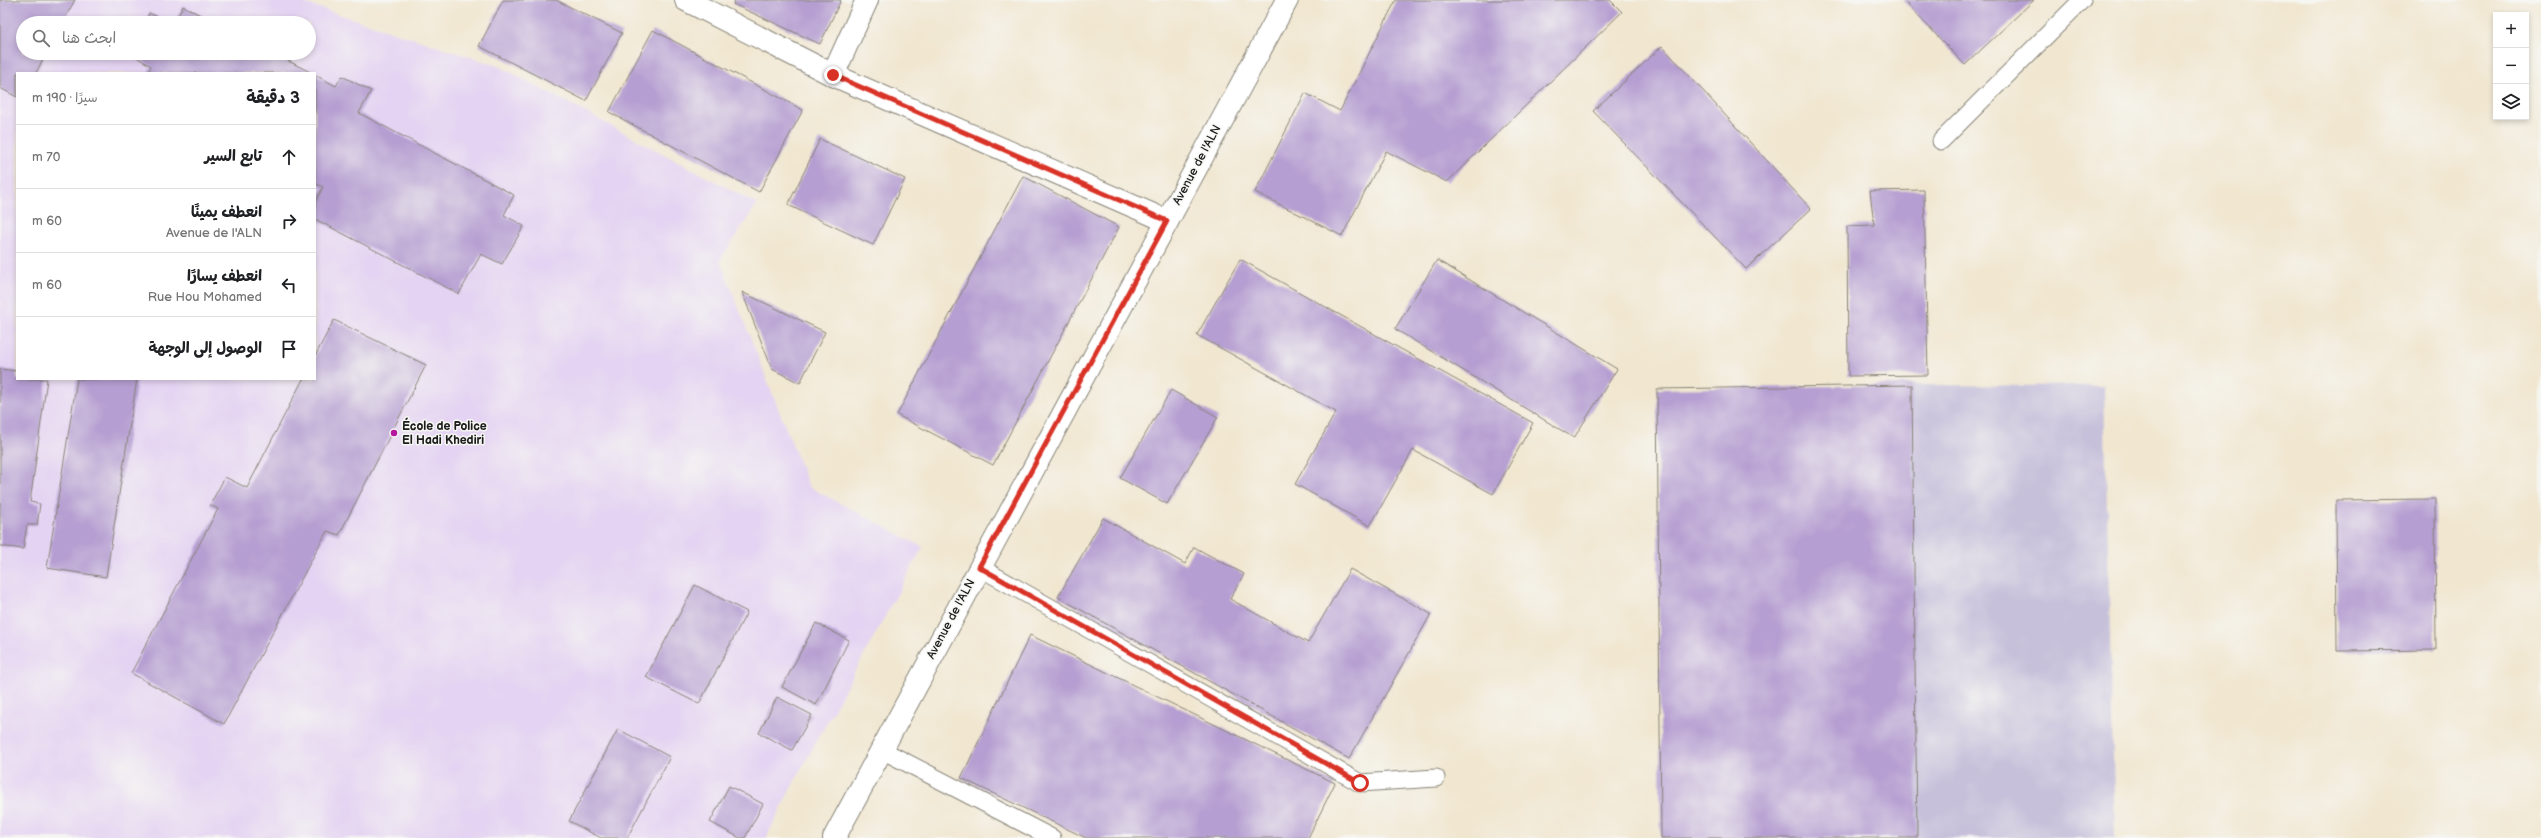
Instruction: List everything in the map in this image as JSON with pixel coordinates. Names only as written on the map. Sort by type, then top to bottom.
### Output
[{"type":"main road","points":[[686,0],[833,75],[1167,221]]},
{"type":"main road","points":[[833,75],[867,0]]},
{"type":"main road","name":"Avenue de l'ALN","points":[[834,838],[979,567],[1287,0]]},
{"type":"lane","points":[[1941,141],[2082,0]]},
{"type":"lane","points":[[979,567],[1360,783],[1436,778]]},
{"type":"lane","points":[[882,750],[1052,838]]},
{"type":"shaded area","name":"École de Police El Hadi Khediri","points":[[0,0],[295,0],[501,67],[757,204],[720,260],[809,487],[923,547],[791,788],[766,838],[0,838]]},
{"type":"shaded area","points":[[1912,385],[2104,386],[2115,838],[1661,838],[1657,389]]},
{"type":"building","points":[[0,0],[75,0],[66,16],[16,16],[16,60],[42,60],[36,72],[16,72],[16,96],[0,88]]},
{"type":"building","points":[[503,0],[556,0],[622,33],[586,101],[479,46]]},
{"type":"building","points":[[735,0],[841,0],[820,44],[733,4]]},
{"type":"building","points":[[1396,0],[1610,0],[1622,12],[1447,182],[1386,151],[1342,236],[1255,192],[1305,93],[1340,111]]},
{"type":"building","points":[[1903,0],[2034,0],[1965,65]]},
{"type":"building","points":[[183,6],[202,16],[178,16]]},
{"type":"building","points":[[149,13],[156,16],[148,16]]},
{"type":"building","points":[[653,30],[803,110],[759,192],[609,112]]},
{"type":"building","points":[[1662,46],[1811,209],[1746,269],[1593,111]]},
{"type":"building","points":[[141,60],[287,60],[310,72],[148,72],[151,66]]},
{"type":"building","points":[[316,76],[336,86],[342,76],[371,91],[359,113],[514,195],[504,215],[524,226],[502,264],[481,254],[459,294],[316,220],[316,201],[323,187],[316,184]]},
{"type":"building","points":[[820,139],[905,179],[873,245],[788,205]]},
{"type":"building","points":[[1023,176],[1119,227],[993,465],[897,415]]},
{"type":"building","points":[[1924,190],[1928,375],[1848,376],[1847,226],[1874,225],[1870,191]]},
{"type":"building","points":[[1240,259],[1533,423],[1493,494],[1413,450],[1370,526],[1295,484],[1336,412],[1197,335]]},
{"type":"building","points":[[1437,260],[1617,369],[1574,438],[1395,329]]},
{"type":"building","points":[[742,292],[825,332],[800,383],[772,369]]},
{"type":"building","points":[[334,320],[426,365],[339,535],[327,531],[224,724],[131,673],[218,509],[210,505],[225,477],[247,488],[302,380],[316,380],[316,354]]},
{"type":"building","points":[[0,369],[16,371],[16,380],[47,380],[30,502],[40,504],[37,525],[27,525],[23,549],[0,546]]},
{"type":"building","points":[[77,380],[137,380],[106,577],[47,568]]},
{"type":"building","points":[[1912,385],[1917,838],[1661,838],[1657,389]]},
{"type":"building","points":[[1171,390],[1218,417],[1167,504],[1120,478]]},
{"type":"building","points":[[2435,499],[2436,650],[2337,651],[2336,500]]},
{"type":"building","points":[[1103,518],[1185,564],[1194,547],[1244,574],[1230,599],[1308,643],[1350,569],[1431,614],[1349,759],[1058,597]]},
{"type":"building","points":[[695,585],[747,612],[699,704],[646,677]]},
{"type":"building","points":[[816,623],[849,640],[816,705],[782,687]]},
{"type":"building","points":[[1030,635],[1335,783],[1308,838],[1086,838],[961,778]]},
{"type":"building","points":[[777,697],[812,715],[792,750],[759,733]]},
{"type":"building","points":[[618,729],[670,757],[627,838],[601,838],[569,821]]},
{"type":"building","points":[[729,786],[763,804],[745,838],[740,838],[710,822]]},
{"type":"place","name":"École de Police El Hadi Khediri","points":[[394,433]]},
{"type":"route","points":[[833,75],[1167,221],[979,567],[1360,783]]}]
